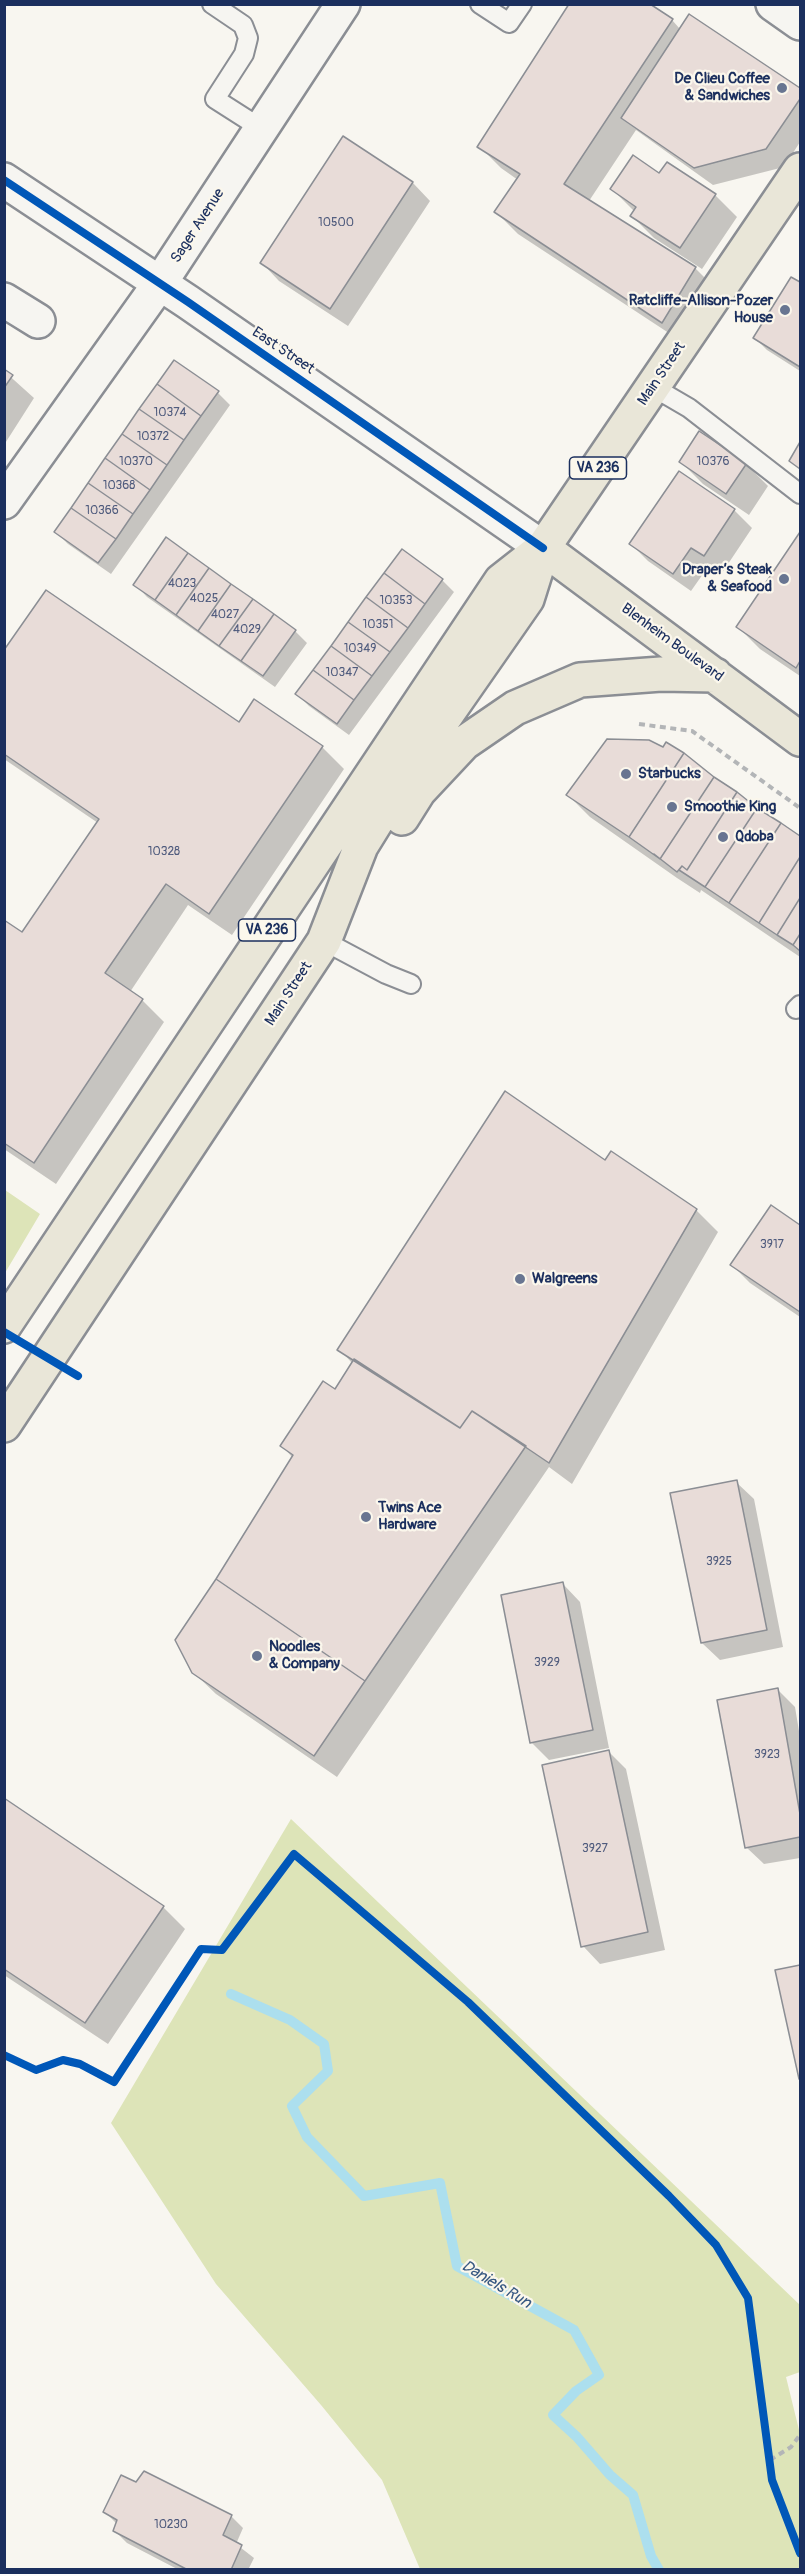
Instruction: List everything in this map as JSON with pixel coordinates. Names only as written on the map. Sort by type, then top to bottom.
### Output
[{"type":"main road","name":"Main Street","points":[[4,1425],[324,942],[361,846],[408,770],[527,599],[543,548],[801,170]]},
{"type":"main road","name":"Main Street","points":[[4,1326],[501,581],[543,548]]},
{"type":"main road","name":"Blenheim Boulevard","points":[[543,548],[801,739]]},
{"type":"main road","points":[[324,942],[419,791],[464,743],[515,708],[580,680],[650,675],[716,675]]},
{"type":"street","points":[[773,4],[801,23]]},
{"type":"street","name":"Sager Avenue","points":[[4,502],[160,283],[262,129],[338,6]]},
{"type":"street","name":"East Street","points":[[4,180],[160,283],[543,548]]},
{"type":"street","points":[[4,300],[38,321]]},
{"type":"lane","points":[[213,4],[243,25],[248,38],[244,54],[215,99],[262,129]]},
{"type":"lane","points":[[480,4],[509,23],[522,4]]},
{"type":"lane","points":[[653,387],[689,408],[801,494]]},
{"type":"lane","points":[[324,942],[386,974],[411,984]]},
{"type":"path","points":[[639,724],[692,731],[801,808]]},
{"type":"path","points":[[770,2460],[791,2447],[801,2435]]},
{"type":"path","points":[[768,2451],[771,2470]]},
{"type":"green space","points":[[5,1190],[40,1214],[5,1273]]},
{"type":"green space","points":[[291,1819],[800,2305],[800,2372],[786,2377],[800,2434],[800,2569],[420,2569],[382,2480],[321,2405],[216,2284],[111,2123]]},
{"type":"building","points":[[569,4],[650,4],[673,19],[564,184],[696,267],[662,323],[494,212],[520,174],[477,147]]},
{"type":"building","points":[[689,14],[800,88],[800,99],[766,149],[694,168],[621,118]]},
{"type":"building","points":[[343,136],[413,182],[330,309],[260,263]]},
{"type":"building","points":[[633,155],[659,173],[667,162],[716,194],[680,248],[630,216],[636,207],[610,189]]},
{"type":"building","name":"Ratcliffe-Allison-Pozer House","points":[[791,277],[800,282],[800,367],[753,338]]},
{"type":"building","points":[[174,360],[219,391],[201,416],[157,384]]},
{"type":"building","points":[[4,369],[13,375],[4,388]]},
{"type":"building","points":[[157,384],[201,416],[184,440],[139,409]]},
{"type":"building","points":[[139,409],[184,440],[167,465],[122,434]]},
{"type":"building","points":[[699,431],[747,463],[726,494],[679,462]]},
{"type":"building","points":[[122,434],[167,465],[150,490],[105,458]]},
{"type":"building","points":[[800,442],[800,469],[789,461]]},
{"type":"building","points":[[105,458],[150,490],[133,514],[88,483]]},
{"type":"building","points":[[679,471],[735,509],[704,556],[691,548],[673,574],[629,544]]},
{"type":"building","points":[[88,483],[133,514],[116,539],[71,508]]},
{"type":"building","points":[[71,508],[116,539],[98,563],[54,532]]},
{"type":"building","name":"Draper’s Steak & Seafood","points":[[800,532],[800,661],[796,668],[736,627]]},
{"type":"building","points":[[166,537],[188,553],[155,600],[133,585]]},
{"type":"building","points":[[402,549],[443,579],[425,604],[384,573]]},
{"type":"building","points":[[188,553],[209,568],[176,615],[155,600]]},
{"type":"building","points":[[209,568],[231,584],[198,631],[176,615]]},
{"type":"building","points":[[384,573],[425,604],[408,628],[366,597]]},
{"type":"building","points":[[231,584],[253,599],[219,646],[198,631]]},
{"type":"building","points":[[46,590],[239,722],[254,699],[323,746],[209,914],[166,884],[105,973],[143,999],[34,1163],[4,1143],[4,920],[22,932],[99,819],[4,754],[4,650]]},
{"type":"building","points":[[366,597],[408,628],[390,652],[348,622]]},
{"type":"building","points":[[253,599],[274,614],[241,661],[219,646]]},
{"type":"building","points":[[274,614],[296,630],[263,676],[241,661]]},
{"type":"building","points":[[348,622],[390,652],[372,676],[331,646]]},
{"type":"building","points":[[331,646],[372,676],[354,700],[313,670]]},
{"type":"building","points":[[313,670],[354,700],[337,724],[295,694]]},
{"type":"building","name":"Starbucks","points":[[607,739],[649,740],[663,747],[666,742],[684,753],[629,837],[566,795]]},
{"type":"building","name":"Smoothie King","points":[[684,753],[714,777],[660,859],[629,837]]},
{"type":"building","points":[[714,777],[737,792],[687,870],[682,866],[677,872],[660,859]]},
{"type":"building","name":"Qdoba","points":[[737,792],[757,808],[705,887],[679,870],[682,866],[687,870]]},
{"type":"building","points":[[757,808],[781,823],[729,903],[705,887]]},
{"type":"building","points":[[781,823],[800,836],[800,857],[759,923],[729,903]]},
{"type":"building","points":[[800,857],[800,898],[777,935],[759,923]]},
{"type":"building","points":[[800,898],[800,934],[793,945],[777,935]]},
{"type":"building","points":[[800,934],[800,951],[793,945]]},
{"type":"building","name":"Walgreens","points":[[505,1091],[605,1160],[611,1151],[697,1209],[549,1463],[472,1411],[460,1428],[337,1350]]},
{"type":"building","points":[[771,1205],[800,1225],[800,1312],[730,1265]]},
{"type":"building","name":"Twins Ace Hardware","points":[[354,1359],[460,1428],[472,1411],[526,1446],[365,1681],[216,1579],[293,1455],[280,1446],[323,1381],[335,1389]]},
{"type":"building","points":[[737,1480],[767,1630],[701,1643],[670,1493]]},
{"type":"building","name":"Noodles & Company","points":[[216,1579],[365,1681],[314,1756],[192,1673],[175,1640]]},
{"type":"building","points":[[563,1582],[593,1730],[530,1743],[501,1595]]},
{"type":"building","points":[[778,1688],[800,1814],[800,1837],[745,1848],[717,1700]]},
{"type":"building","points":[[609,1750],[648,1932],[581,1947],[542,1765]]},
{"type":"building","points":[[4,1798],[164,1906],[85,2023],[4,1969]]},
{"type":"building","points":[[800,1965],[800,2079],[799,2079],[775,1970]]},
{"type":"building","points":[[144,2471],[232,2515],[223,2535],[242,2545],[231,2570],[188,2570],[113,2531],[117,2520],[103,2512],[121,2475],[136,2482]]},
{"type":"waterway","name":"Daniels Run","points":[[231,1994],[290,2020],[324,2044],[328,2071],[292,2106],[307,2137],[364,2196],[440,2183],[457,2266],[574,2330],[599,2375],[576,2391],[553,2415],[577,2437],[610,2475],[633,2495],[651,2556],[659,2570]]},
{"type":"cycle path","points":[[4,180],[188,302],[543,548]]},
{"type":"cycle path","points":[[4,1332],[78,1376]]},
{"type":"cycle path","points":[[4,2055],[36,2070],[63,2060],[80,2064],[114,2082],[201,1949],[222,1950],[294,1854],[468,2002],[669,2196],[716,2245],[748,2298],[772,2480],[800,2553]]},
{"type":"place","name":"De Clieu Coffee & Sandwiches","points":[[782,88]]},
{"type":"place","name":"Ratcliffe-Allison-Pozer House","points":[[785,310]]},
{"type":"place","name":"Draper’s Steak & Seafood","points":[[784,579]]},
{"type":"place","name":"Starbucks","points":[[626,774]]},
{"type":"place","name":"Smoothie King","points":[[672,807]]},
{"type":"place","name":"Qdoba","points":[[723,837]]},
{"type":"place","name":"Walgreens","points":[[520,1279]]},
{"type":"place","name":"Twins Ace Hardware","points":[[366,1517]]},
{"type":"place","name":"Noodles & Company","points":[[257,1656]]}]
